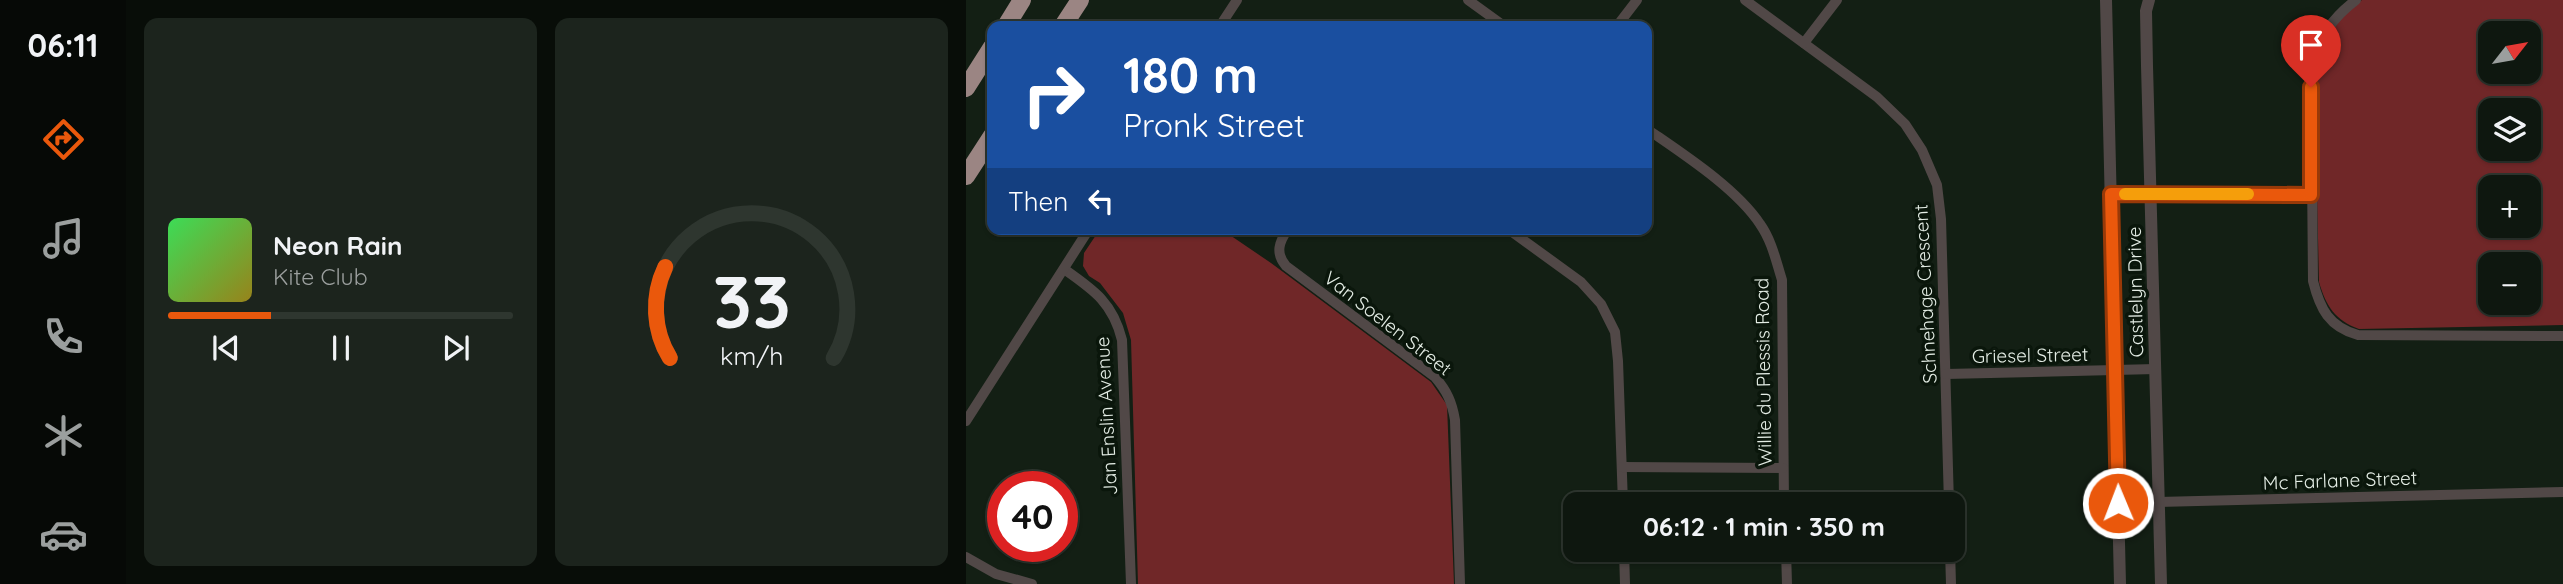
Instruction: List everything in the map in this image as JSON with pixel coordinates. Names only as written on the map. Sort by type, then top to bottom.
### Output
[{"type":"highway","points":[[1009,21],[1022,0]]},
{"type":"highway","points":[[1066,21],[1080,0]]},
{"type":"highway","points":[[966,88],[987,55]]},
{"type":"highway","points":[[966,176],[987,143]]},
{"type":"street","points":[[1226,21],[1237,0]]},
{"type":"street","points":[[1468,0],[1497,21]]},
{"type":"street","points":[[1621,21],[1637,0]]},
{"type":"street","name":"Schnehage Crescent","points":[[1745,0],[1877,97],[1905,124],[1922,150],[1937,185],[1941,219],[1947,374],[1949,492]]},
{"type":"street","points":[[1804,43],[1838,0]]},
{"type":"street","name":"Castlelyn Drive","points":[[2106,0],[2120,584]]},
{"type":"street","name":"Castlelyn Drive","points":[[2149,0],[2146,11],[2161,584]]},
{"type":"street","points":[[2356,0],[2334,17],[2311,63],[2313,281],[2319,304],[2329,320],[2344,331],[2358,335],[2563,336]]},
{"type":"street","name":"Willie du Plessis Road","points":[[1652,133],[1744,203],[1761,225],[1774,250],[1782,281],[1784,492]]},
{"type":"street","points":[[2111,194],[2311,195]]},
{"type":"street","points":[[966,421],[1085,235]]},
{"type":"street","name":"Van Soelen Street","points":[[1284,235],[1280,242],[1279,254],[1286,266],[1435,377],[1452,401],[1455,420],[1460,584]]},
{"type":"street","points":[[1516,235],[1581,282],[1601,304],[1615,331],[1623,492]]},
{"type":"street","name":"Jan Enslin Avenue","points":[[1064,269],[1104,301],[1114,314],[1122,340],[1131,584]]},
{"type":"street","name":"Griesel Street","points":[[1947,374],[2156,369]]},
{"type":"street","points":[[1622,467],[1783,468]]},
{"type":"street","name":"Mc Farlane Street","points":[[2118,503],[2563,492]]},
{"type":"street","points":[[966,558],[996,574],[1032,584]]},
{"type":"street","points":[[1624,562],[1625,584]]},
{"type":"street","points":[[1786,562],[1787,584]]},
{"type":"street","points":[[1950,562],[1951,584]]},
{"type":"shaded area","points":[[2362,0],[2563,0],[2563,325],[2359,329],[2338,317],[2325,298],[2319,282],[2314,61],[2341,15]]},
{"type":"shaded area","points":[[1096,235],[1230,235],[1431,382],[1447,405],[1454,584],[1138,584],[1131,340],[1123,313],[1083,266],[1084,253]]},
{"type":"slow traffic","points":[[2125,194],[2248,194]]},
{"type":"route","points":[[2118,503],[2111,194],[2311,195],[2311,87]]}]
